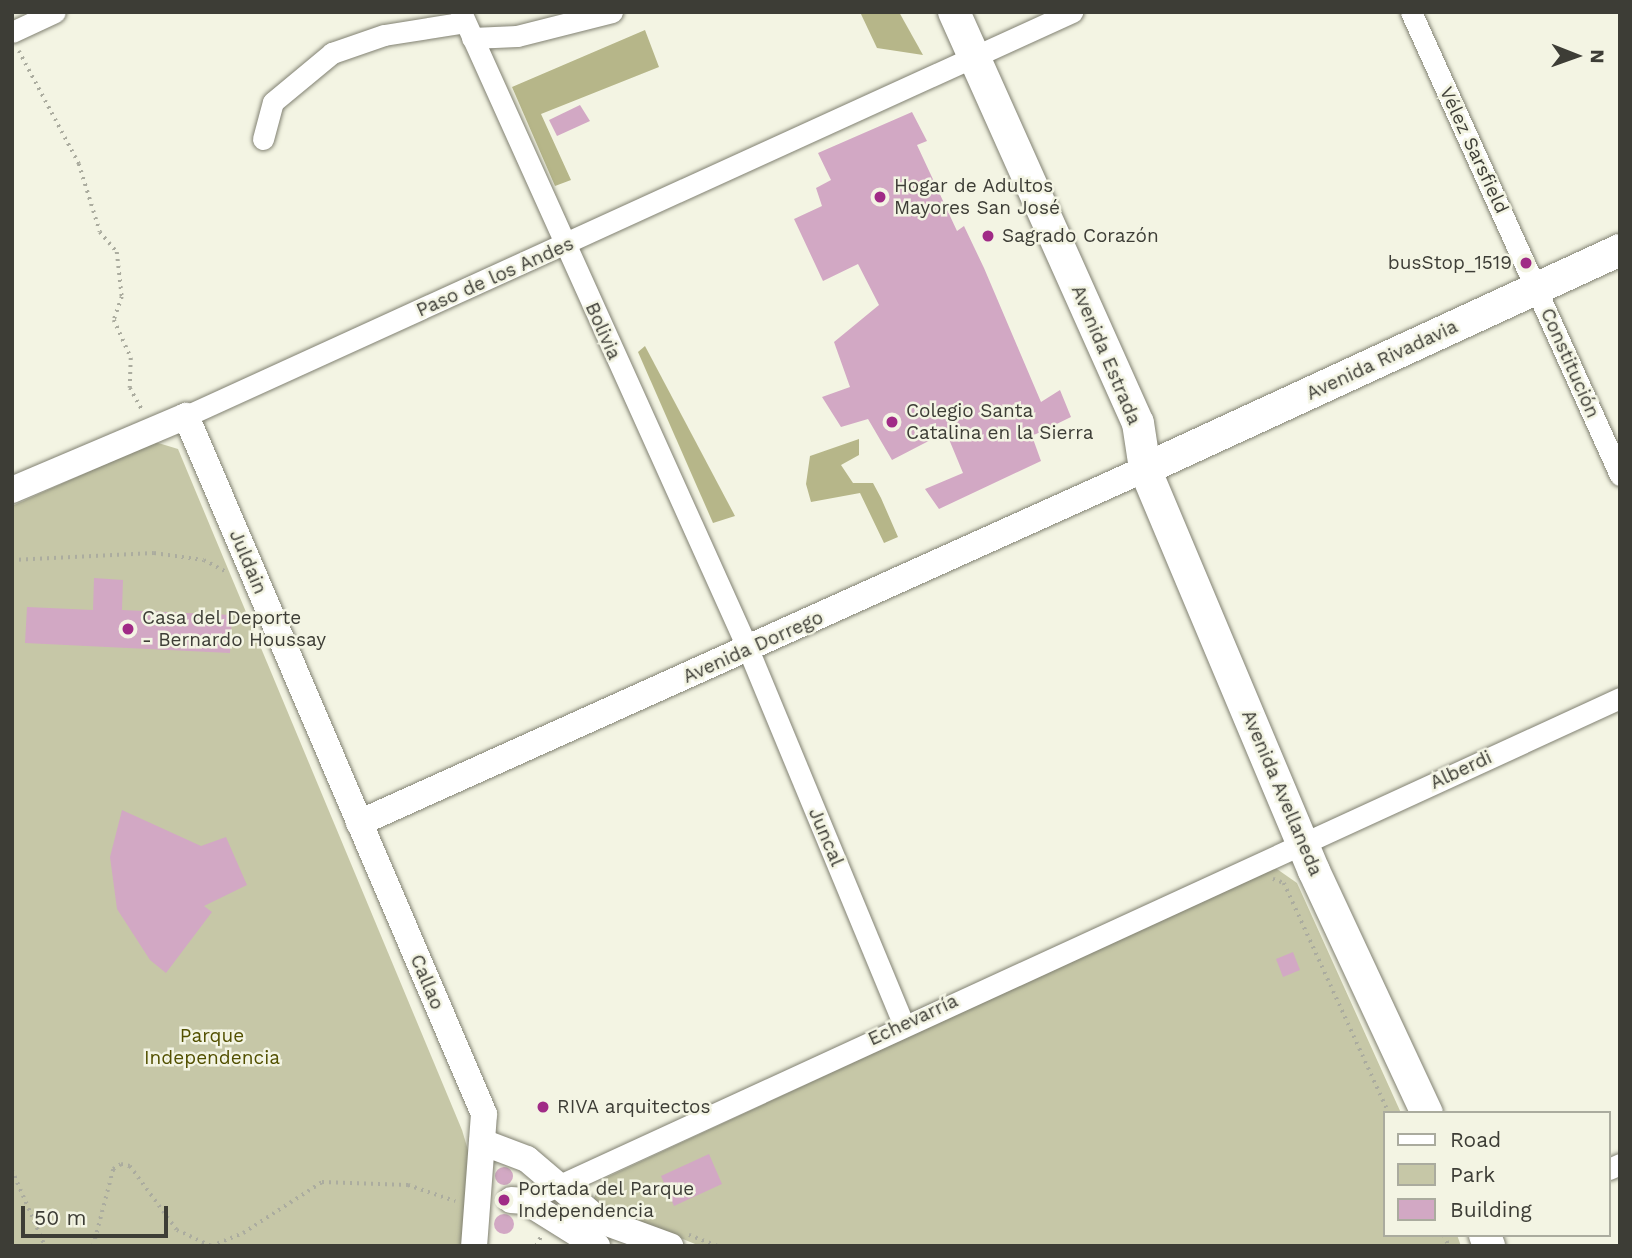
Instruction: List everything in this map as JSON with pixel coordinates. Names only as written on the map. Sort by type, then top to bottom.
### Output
[{"type":"main road","name":"Avenida Estrada","points":[[930,12],[965,62],[1138,423],[1145,469]]},
{"type":"main road","name":"Avenida Estrada","points":[[954,12],[965,62]]},
{"type":"main road","name":"Avenida Rivadavia","points":[[1145,469],[1620,250]]},
{"type":"main road","name":"Avenida Avellaneda","points":[[1145,469],[1303,842],[1426,1111]]},
{"type":"street","points":[[12,32],[55,12]]},
{"type":"street","points":[[263,139],[273,102],[332,53],[384,35],[466,24],[517,36],[612,12]]},
{"type":"street","name":"Paso de los Andes","points":[[12,489],[186,416],[565,246],[1072,12]]},
{"type":"street","name":"Vélez Sarsfield","points":[[1411,12],[1537,288]]},
{"type":"street","name":"Bolivia","points":[[466,24],[748,649]]},
{"type":"street","name":"Constitución","points":[[1537,288],[1620,475]]},
{"type":"street","name":"Juldain","points":[[186,416],[359,823]]},
{"type":"street","name":"Avenida Dorrego","points":[[359,823],[1145,469]]},
{"type":"street","name":"Juncal","points":[[748,649],[903,1024]]},
{"type":"street","name":"Alberdi","points":[[1303,842],[1620,698]]},
{"type":"street","name":"Callao","points":[[359,823],[484,1114],[482,1142],[499,1202],[474,1246]]},
{"type":"street","name":"Echevarría","points":[[499,1202],[554,1188],[903,1024],[1303,842]]},
{"type":"street","points":[[482,1142],[527,1159],[554,1188],[599,1220],[672,1238]]},
{"type":"street","points":[[499,1202],[597,1246]]},
{"type":"path","points":[[12,45],[79,164],[100,232],[117,253],[121,297],[114,320],[131,358],[130,388],[153,429]]},
{"type":"path","points":[[12,560],[154,553],[204,560],[260,589]]},
{"type":"path","points":[[1265,876],[1284,883],[1388,1111]]},
{"type":"path","points":[[93,1246],[113,1169],[121,1164],[130,1166],[177,1230],[211,1246],[336,1181],[425,1188],[499,1202]]},
{"type":"path","points":[[12,1170],[45,1246]]},
{"type":"path","points":[[536,1246],[542,1234]]},
{"type":"path","points":[[672,1238],[718,1246]]},
{"type":"path","points":[[1442,1246],[1449,1244]]},
{"type":"green space","points":[[860,12],[899,12],[923,55],[877,48]]},
{"type":"green space","points":[[645,30],[659,67],[541,114],[571,180],[555,186],[512,87]]},
{"type":"green space","points":[[645,346],[735,516],[713,523],[638,352]]},
{"type":"green space","points":[[859,439],[859,455],[841,465],[853,483],[873,483],[898,537],[884,543],[860,493],[811,502],[806,484],[810,456]]},
{"type":"green space","name":"Parque Independencia","points":[[155,442],[178,449],[462,1130],[473,1167],[466,1246],[12,1246],[12,506]]},
{"type":"green space","points":[[1274,867],[1297,883],[1400,1111],[1384,1111],[1384,1237],[1458,1237],[1461,1246],[700,1246],[592,1202],[603,1179]]},
{"type":"building","points":[[580,105],[590,121],[557,136],[549,120]]},
{"type":"building","points":[[912,112],[927,141],[917,145],[957,231],[964,226],[1041,402],[1060,390],[1071,417],[1032,436],[1041,461],[939,509],[925,489],[963,473],[946,432],[892,460],[868,419],[841,427],[822,397],[850,387],[834,342],[879,305],[858,264],[823,281],[794,219],[822,206],[816,188],[831,180],[818,153]]},
{"type":"building","name":"Casa del Deporte - Bernardo Houssay","points":[[94,578],[123,580],[122,610],[232,615],[230,653],[25,643],[27,607],[93,610]]},
{"type":"building","points":[[122,810],[201,846],[226,837],[247,885],[204,906],[212,912],[166,973],[150,960],[117,909],[110,857]]},
{"type":"building","points":[[1293,952],[1300,970],[1283,977],[1276,959]]},
{"type":"building","points":[[709,1154],[722,1184],[674,1206],[661,1176]]},
{"type":"building","points":[[500,1167],[508,1167],[513,1176],[511,1183],[500,1185],[495,1180],[495,1172]]},
{"type":"building","points":[[500,1214],[508,1214],[514,1224],[508,1234],[500,1234],[494,1228],[494,1220]]},
{"type":"place","name":"Hogar de Adultos Mayores San José","points":[[880,197]]},
{"type":"place","name":"Sagrado Corazón","points":[[988,236]]},
{"type":"place","name":"busStop_1519","points":[[1526,263]]},
{"type":"place","name":"Colegio Santa Catalina en la Sierra","points":[[892,422]]},
{"type":"place","name":"Casa del Deporte - Bernardo Houssay","points":[[128,629]]},
{"type":"place","name":"RIVA arquitectos","points":[[543,1107]]},
{"type":"place","name":"Portada del Parque Independencia","points":[[504,1200]]}]
